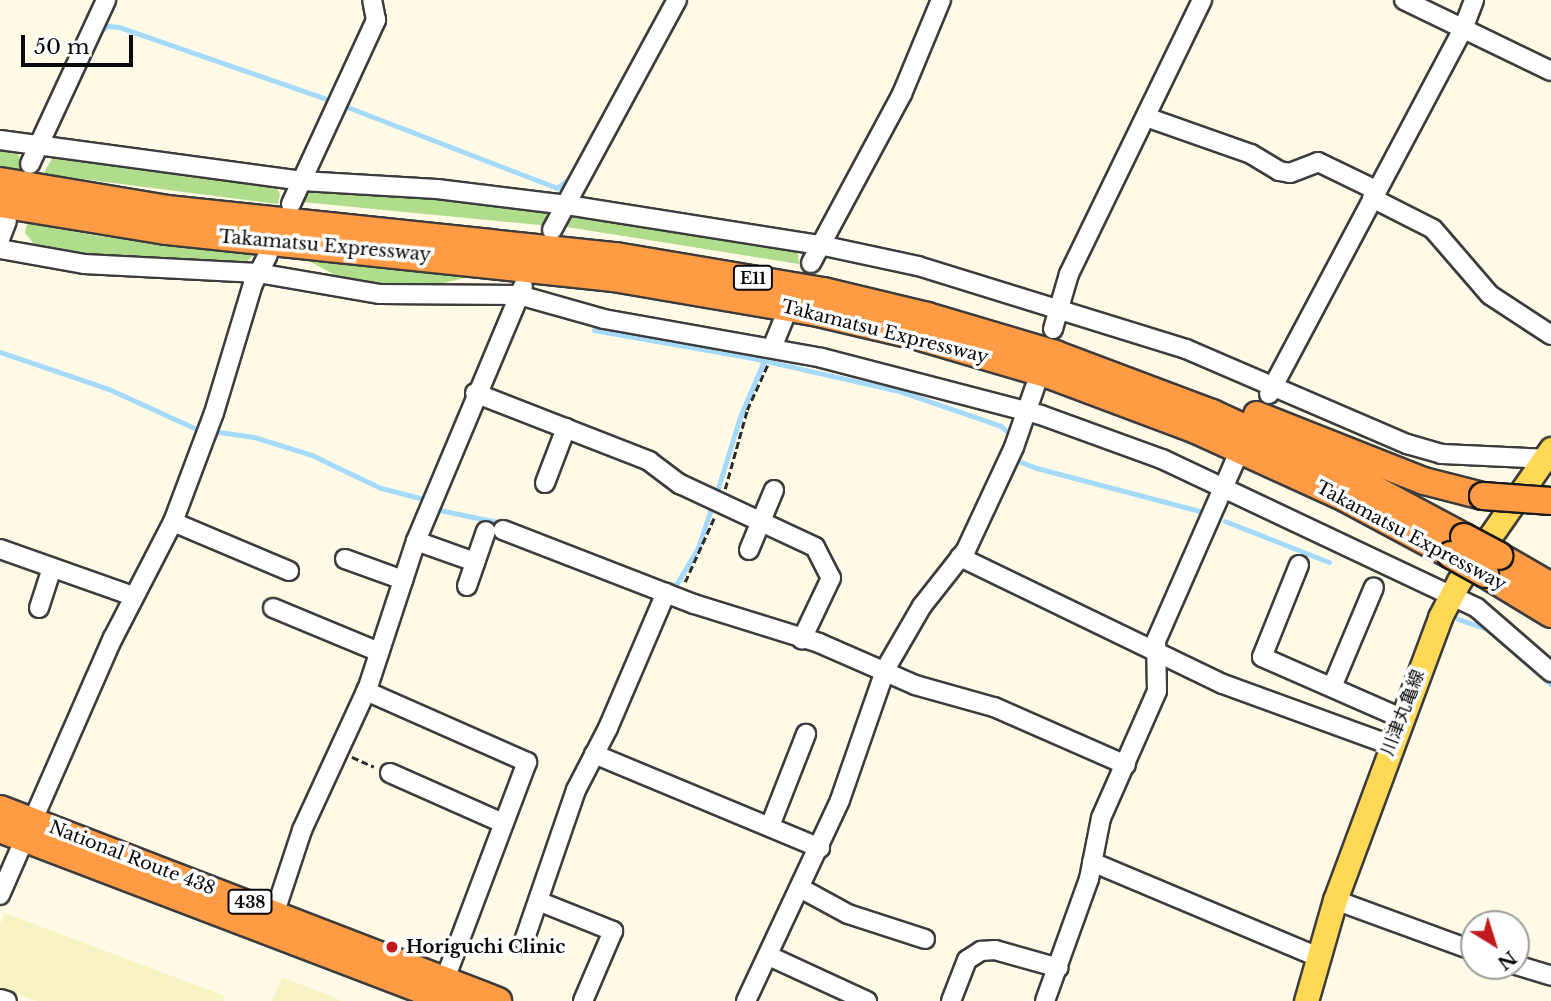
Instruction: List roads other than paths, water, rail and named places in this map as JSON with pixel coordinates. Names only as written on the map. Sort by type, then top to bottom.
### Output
[{"type":"highway","name":"Takamatsu Expressway","points":[[0,181],[167,209],[450,237],[722,272],[1054,341],[1287,446],[1492,565],[1547,606]]},
{"type":"highway","name":"Takamatsu Expressway","points":[[4,212],[613,278],[782,306],[916,336],[1049,376],[1196,430],[1457,546]]},
{"type":"highway","points":[[1054,341],[1424,481],[1483,496],[1551,501]]},
{"type":"highway","name":"National Route 438","points":[[0,809],[29,830],[272,922],[444,992],[498,1001]]},
{"type":"highway","name":"National Route 438","points":[[0,829],[29,830]]},
{"type":"main road","name":"川津丸亀線","points":[[1306,1001],[1316,956],[1335,900],[1448,598],[1549,456]]},
{"type":"street","points":[[33,156],[106,0]]},
{"type":"street","points":[[291,204],[376,20],[372,0]]},
{"type":"street","points":[[552,230],[677,0]]},
{"type":"street","points":[[811,263],[902,94],[940,0]]},
{"type":"street","points":[[1054,341],[1058,310],[1069,274],[1202,0]]},
{"type":"street","points":[[1404,0],[1551,71]]},
{"type":"street","points":[[1270,390],[1463,29],[1474,0]]},
{"type":"street","points":[[1146,117],[1251,155],[1279,171],[1290,173],[1318,162],[1433,229],[1490,295],[1551,335]]},
{"type":"street","points":[[0,139],[33,156],[302,181],[437,189],[567,205],[820,245],[918,266],[1186,349],[1270,390],[1441,454],[1470,459],[1549,456]]},
{"type":"street","points":[[0,239],[4,212]]},
{"type":"street","points":[[0,249],[84,264],[258,273],[380,294],[523,288],[604,319],[1028,412],[1091,430],[1222,486],[1448,598],[1477,608],[1551,672]]},
{"type":"street","points":[[0,895],[133,596],[173,522],[258,273],[268,256]]},
{"type":"street","points":[[272,922],[302,830],[366,691],[416,541],[475,393],[523,288]]},
{"type":"street","points":[[770,356],[784,319]]},
{"type":"street","points":[[750,1000],[820,848],[886,668],[922,606],[960,557],[1017,438],[1035,387]]},
{"type":"street","points":[[475,393],[649,461],[680,484],[816,547],[831,578],[802,639]]},
{"type":"street","points":[[545,482],[566,428]]},
{"type":"street","points":[[1045,1001],[1059,968],[1093,862],[1101,818],[1157,691],[1156,641],[1236,459]]},
{"type":"street","points":[[749,550],[774,490]]},
{"type":"street","points":[[173,522],[289,571]]},
{"type":"street","points":[[467,586],[475,562],[495,530],[671,595],[886,668],[915,685],[994,707],[1126,765]]},
{"type":"street","points":[[416,541],[475,562]]},
{"type":"street","points":[[0,549],[133,596]]},
{"type":"street","points":[[960,557],[1270,704],[1391,745]]},
{"type":"street","points":[[345,559],[403,580]]},
{"type":"street","points":[[1299,565],[1292,603],[1262,657],[1401,718]]},
{"type":"street","points":[[39,608],[52,568]]},
{"type":"street","points":[[1332,687],[1374,587]]},
{"type":"street","points":[[524,941],[576,790],[671,595]]},
{"type":"street","points":[[272,608],[379,652]]},
{"type":"street","points":[[366,691],[527,762],[444,992]]},
{"type":"street","points":[[770,826],[806,734]]},
{"type":"street","points":[[594,754],[820,848]]},
{"type":"street","points":[[390,773],[503,823]]},
{"type":"street","points":[[1093,862],[1316,956]]},
{"type":"street","points":[[802,889],[848,914],[925,939]]},
{"type":"street","points":[[1335,900],[1460,946]]},
{"type":"street","points":[[538,901],[613,931],[583,1001]]},
{"type":"street","points":[[951,1001],[967,960],[981,951],[995,950],[1059,968]]},
{"type":"street","points":[[769,956],[866,1001]]},
{"type":"street","points":[[1530,969],[1551,976]]},
{"type":"street","points":[[0,999],[7,1001]]},
{"type":"waterway","points":[[98,33],[108,26],[119,27],[333,101]]},
{"type":"waterway","points":[[345,106],[557,188],[573,176]]},
{"type":"waterway","points":[[594,330],[753,358],[899,391],[1001,426],[1014,437]]},
{"type":"waterway","points":[[0,352],[109,389],[199,430]]},
{"type":"waterway","points":[[716,495],[740,417],[764,361]]},
{"type":"waterway","points":[[212,431],[254,437],[312,455],[381,488],[424,499]]},
{"type":"waterway","points":[[1018,457],[1016,460],[1037,468],[1203,512]]},
{"type":"waterway","points":[[667,585],[676,585],[698,548],[713,503]]},
{"type":"waterway","points":[[435,509],[502,523]]},
{"type":"waterway","points":[[1225,521],[1329,562]]},
{"type":"waterway","points":[[1458,619],[1487,629],[1551,684]]},
{"type":"place","name":"Horiguchi Clinic","points":[[392,947]]}]
